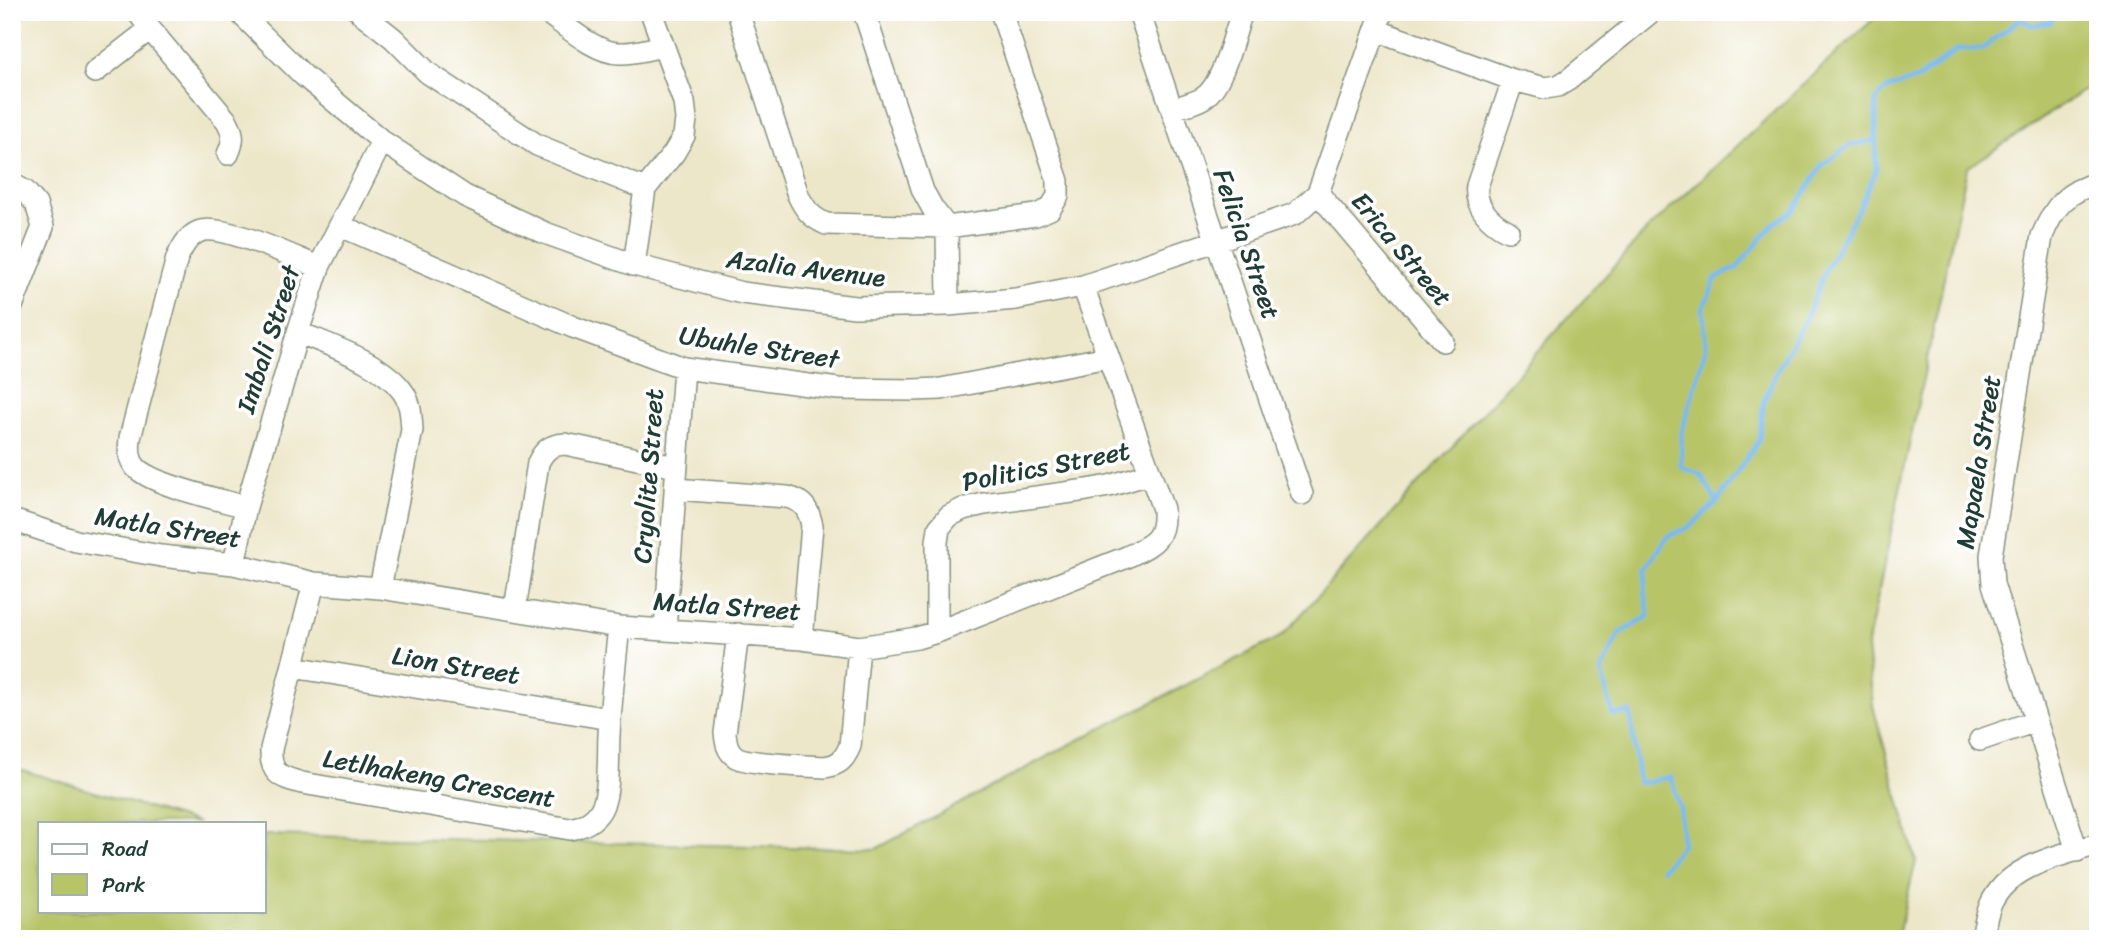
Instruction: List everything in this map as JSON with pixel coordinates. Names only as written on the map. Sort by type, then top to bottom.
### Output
[{"type":"street","name":"Azalia Avenue","points":[[239,12],[303,75],[382,141],[466,196],[545,233],[634,265],[742,293],[855,307],[948,305],[1016,299],[1083,286],[1216,242],[1295,214],[1318,194]]},
{"type":"street","points":[[360,12],[393,38],[428,73],[537,145],[645,189]]},
{"type":"street","points":[[546,12],[608,52],[632,52],[663,46]]},
{"type":"street","points":[[634,265],[645,189],[684,136],[686,119],[684,102],[652,12]]},
{"type":"street","points":[[737,12],[805,210],[814,219],[826,224],[947,227],[1036,215],[1050,209],[1058,196],[1058,181],[1001,12]]},
{"type":"street","points":[[864,12],[923,191],[947,227],[948,305]]},
{"type":"street","name":"Felicia Street","points":[[1139,12],[1302,494]]},
{"type":"street","points":[[1172,109],[1204,98],[1212,89],[1217,82],[1242,12]]},
{"type":"street","points":[[1318,194],[1379,21],[1513,80],[1545,88],[1558,86],[1568,80],[1651,12]]},
{"type":"street","points":[[95,72],[144,21],[227,121],[233,133],[233,143],[228,154]]},
{"type":"street","points":[[1508,231],[1499,227],[1479,206],[1476,194],[1513,80]]},
{"type":"street","name":"Imbali Street","points":[[234,564],[246,507],[319,267],[382,141]]},
{"type":"street","name":"Mapaela Street","points":[[2077,851],[1993,584],[1991,556],[2042,236],[2051,214],[2068,196],[2098,183]]},
{"type":"street","points":[[12,184],[24,191],[36,204],[43,228],[12,306]]},
{"type":"street","name":"Erica Street","points":[[1318,194],[1443,341]]},
{"type":"street","name":"Ubuhle Street","points":[[341,226],[573,327],[684,368],[838,389],[913,390],[941,389],[1108,357]]},
{"type":"street","points":[[246,507],[157,481],[133,464],[129,450],[177,258],[185,242],[198,232],[211,229],[235,234],[319,267]]},
{"type":"street","name":"Matla Street","points":[[12,520],[76,541],[234,564],[314,583],[380,588],[619,627],[802,639],[859,647],[917,638],[1127,557],[1160,537],[1164,525],[1163,509],[1083,286]]},
{"type":"street","points":[[298,332],[363,360],[404,393],[410,409],[412,430],[380,588]]},
{"type":"street","name":"Cryolite Street","points":[[665,630],[684,368]]},
{"type":"street","points":[[515,609],[538,463],[543,452],[553,445],[565,444],[677,467]]},
{"type":"street","name":"Politics Street","points":[[937,632],[937,542],[940,528],[949,516],[984,504],[1087,490],[1149,474]]},
{"type":"street","points":[[675,489],[796,499],[804,505],[810,513],[812,526],[802,639]]},
{"type":"street","name":"Letlhakeng Crescent","points":[[314,583],[271,749],[271,760],[276,772],[284,778],[302,783],[570,829],[586,825],[603,805],[619,627]]},
{"type":"street","points":[[738,635],[724,733],[726,746],[735,756],[747,760],[824,767],[836,765],[845,757],[850,746],[859,647]]},
{"type":"street","name":"Lion Street","points":[[293,667],[610,719]]},
{"type":"street","points":[[1980,740],[2036,721]]},
{"type":"street","points":[[1982,939],[1989,907],[1999,890],[2011,878],[2024,869],[2098,845]]},
{"type":"green space","points":[[1881,12],[2098,12],[2098,87],[2083,91],[1967,168],[1867,647],[1873,706],[1916,861],[1897,939],[12,939],[12,767],[195,822],[38,822],[38,912],[266,912],[266,835],[876,849],[1067,746],[1282,636],[1644,233]]},
{"type":"waterway","points":[[1662,869],[1682,845],[1680,808],[1671,777],[1639,783],[1630,712],[1613,715],[1601,671],[1619,634],[1649,616],[1645,591],[1647,568],[1667,537],[1691,526],[1717,502],[1759,440],[1764,400],[1806,319],[1825,271],[1876,170],[1876,99],[1887,89],[1919,78],[1958,49],[1982,49],[2020,19],[2032,25],[2051,22],[2052,12]]},
{"type":"waterway","points":[[1717,502],[1700,474],[1681,467],[1682,431],[1706,348],[1703,309],[1716,278],[1737,268],[1773,224],[1794,210],[1823,164],[1851,145],[1876,140]]}]
